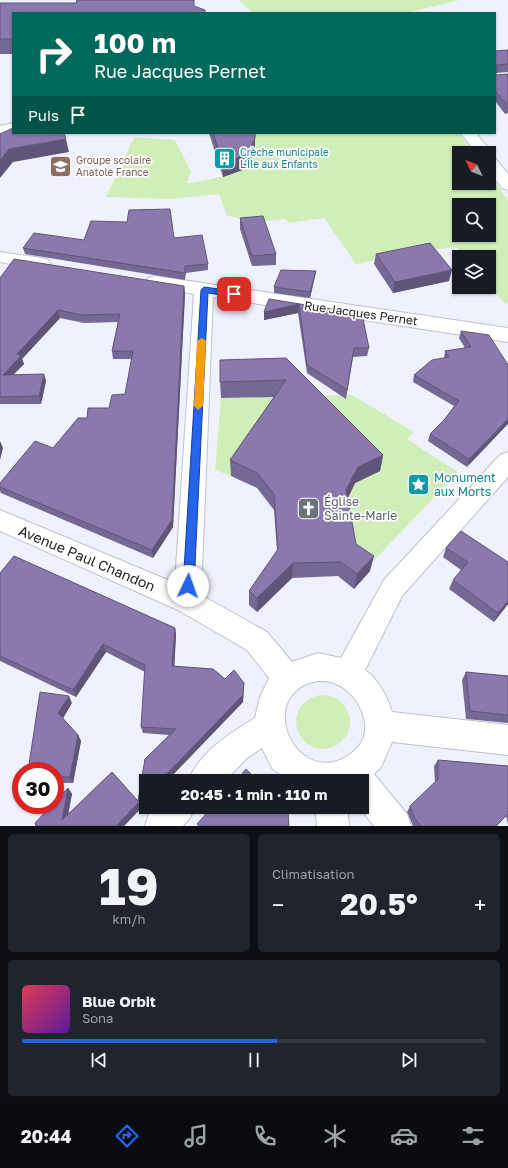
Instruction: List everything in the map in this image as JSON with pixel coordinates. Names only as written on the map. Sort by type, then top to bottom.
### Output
[{"type":"street","points":[[0,130],[12,127]]},
{"type":"street","points":[[469,134],[478,146]]},
{"type":"street","points":[[496,169],[508,185]]},
{"type":"street","points":[[0,257],[63,267]]},
{"type":"street","name":"Rue Jacques Pernet","points":[[142,280],[508,335]]},
{"type":"street","points":[[188,601],[204,290]]},
{"type":"street","points":[[348,674],[393,588],[508,460]]},
{"type":"street","name":"Avenue Paul Chandon","points":[[4,528],[188,601],[256,641],[288,679]]},
{"type":"street","points":[[307,774],[296,769],[280,752],[274,742],[270,726],[271,708],[277,692],[288,679],[302,671],[318,667],[335,668],[348,674],[362,685],[372,697],[378,711],[380,726],[378,740],[372,753],[354,774]]},
{"type":"street","points":[[210,774],[236,746],[270,726]]},
{"type":"street","points":[[380,726],[508,740]]},
{"type":"street","points":[[369,805],[395,826]]},
{"type":"street","points":[[161,826],[172,814]]},
{"type":"street","points":[[333,826],[336,814]]},
{"type":"green space","points":[[239,0],[460,0],[410,12],[252,12]]},
{"type":"green space","points":[[250,134],[460,134],[468,146],[452,146],[452,190],[496,190],[496,184],[508,200],[508,304],[504,303],[496,294],[496,250],[459,250],[456,247],[431,250],[356,264],[324,218],[289,223],[285,219],[242,223],[240,218],[227,216],[219,194],[172,199],[106,197],[134,137],[175,140],[191,171],[187,183],[218,177],[241,168],[250,162],[255,154],[255,144]]},
{"type":"green space","points":[[352,395],[414,432],[407,439],[458,472],[367,568],[353,559],[344,506],[355,483],[379,471],[261,431],[231,476],[215,470],[221,398]]},
{"type":"green space","points":[[318,695],[328,695],[338,699],[346,707],[350,717],[350,727],[346,737],[338,745],[328,749],[318,749],[308,745],[300,737],[296,727],[296,717],[300,707],[308,699]]},
{"type":"building","points":[[77,0],[194,0],[194,6],[205,10],[205,12],[12,12],[12,39],[0,39],[0,3],[76,3]]},
{"type":"building","points":[[508,50],[508,64],[496,65],[496,51]]},
{"type":"building","points":[[508,74],[508,105],[496,92],[496,75]]},
{"type":"building","points":[[12,128],[12,134],[64,134],[66,139],[9,149],[0,160],[0,134]]},
{"type":"building","points":[[213,134],[255,134],[255,138],[248,154],[223,163]]},
{"type":"building","points":[[170,209],[174,238],[202,235],[208,264],[185,266],[185,273],[23,248],[34,233],[84,240],[91,221],[127,222],[129,210]]},
{"type":"building","points":[[263,216],[276,254],[252,256],[240,218]]},
{"type":"building","points":[[430,243],[452,270],[395,282],[376,254]]},
{"type":"building","points":[[14,259],[184,286],[172,520],[152,550],[0,487],[0,483],[35,441],[53,448],[78,418],[87,418],[88,408],[109,408],[112,395],[125,394],[133,351],[112,351],[120,314],[82,315],[58,310],[17,354],[21,356],[3,375],[44,374],[39,396],[0,397],[0,278]]},
{"type":"building","points":[[281,270],[316,271],[310,292],[274,287]]},
{"type":"building","points":[[269,299],[362,314],[369,348],[354,348],[347,390],[307,365],[299,304],[264,312]]},
{"type":"building","points":[[461,331],[489,335],[508,365],[508,419],[469,459],[430,434],[444,420],[459,401],[414,375],[432,360],[449,357],[445,351],[471,347]]},
{"type":"building","name":"Église Sainte-Marie","points":[[286,358],[383,455],[358,467],[346,490],[356,544],[374,556],[357,574],[341,562],[293,563],[257,598],[249,591],[278,549],[274,494],[257,473],[230,460],[286,380],[220,382],[220,360]]},
{"type":"building","points":[[461,531],[508,562],[508,601],[498,613],[453,580],[468,562],[446,548]]},
{"type":"building","points":[[14,556],[175,628],[172,666],[213,669],[225,679],[234,670],[244,683],[243,695],[167,774],[142,774],[145,759],[176,729],[141,727],[145,665],[103,644],[73,690],[0,656],[0,573]]},
{"type":"building","points":[[466,672],[508,676],[508,715],[470,711]]},
{"type":"building","points":[[40,692],[69,696],[58,713],[78,735],[70,777],[64,777],[64,762],[29,762]]},
{"type":"building","points":[[438,760],[508,766],[508,814],[496,826],[421,826],[415,819],[410,806],[438,779]]},
{"type":"building","points":[[246,769],[251,774],[242,774]]},
{"type":"building","points":[[112,772],[138,801],[139,795],[139,802],[116,826],[36,826],[35,823],[44,814],[63,814],[62,820]]},
{"type":"building","points":[[68,788],[64,809],[64,792]]},
{"type":"building","points":[[206,814],[288,814],[289,826],[199,826],[197,824]]},
{"type":"slow traffic","points":[[198,406],[202,341]]},
{"type":"place","name":"Crèche municipale L'Île aux Enfants","points":[[224,158]]},
{"type":"place","name":"Groupe scolaire Anatole France","points":[[60,166]]},
{"type":"place","name":"Monument aux Morts","points":[[419,484]]},
{"type":"place","name":"Église Sainte-Marie","points":[[308,508]]},
{"type":"route","points":[[188,586],[204,290],[234,294]]}]
